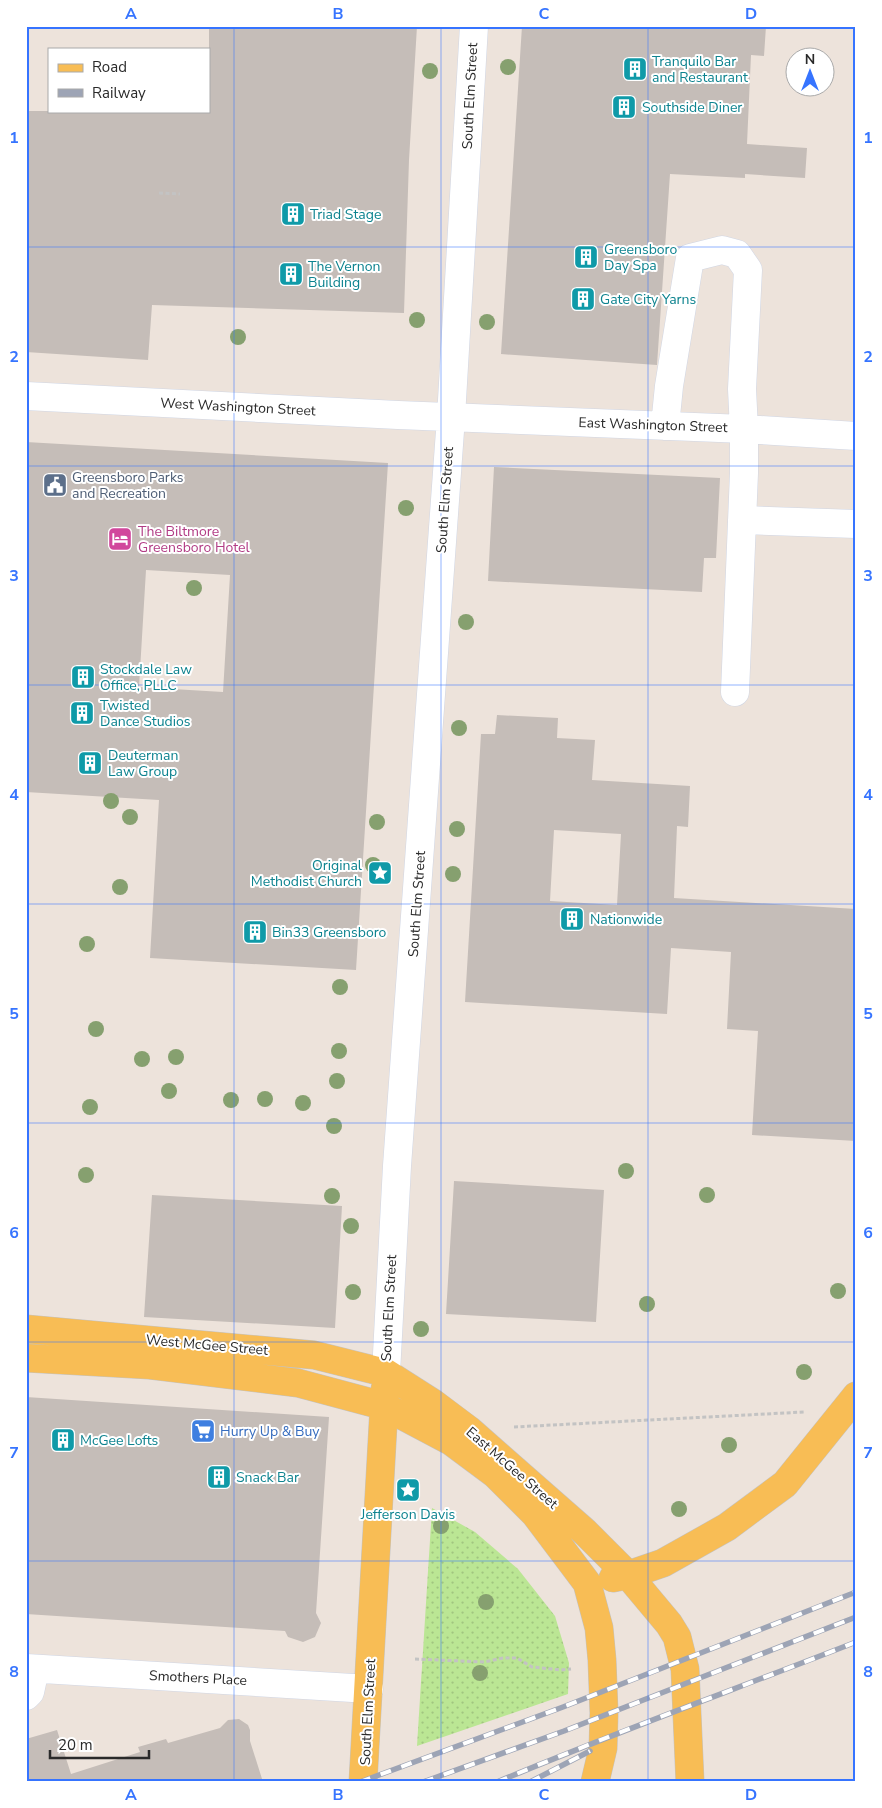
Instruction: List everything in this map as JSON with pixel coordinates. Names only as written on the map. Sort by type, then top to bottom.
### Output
[{"type":"main road","name":"West McGee Street","points":[[26,1329],[314,1355],[386,1373]]},
{"type":"main road","name":"West McGee Street","points":[[26,1358],[150,1365],[298,1383],[384,1406]]},
{"type":"main road","name":"South Elm Street","points":[[364,1782],[386,1373]]},
{"type":"main road","name":"East McGee Street","points":[[386,1373],[469,1430],[585,1532],[628,1575],[669,1624],[677,1637],[686,1670],[690,1782]]},
{"type":"main road","points":[[595,1782],[603,1748],[602,1660],[599,1628],[587,1583],[628,1575],[663,1562],[727,1527],[785,1484],[850,1402]]},
{"type":"main road","name":"East McGee Street","points":[[384,1406],[452,1442],[495,1474],[535,1514],[587,1583]]},
{"type":"street","name":"South Elm Street","points":[[386,1373],[398,1157],[451,417],[474,26]]},
{"type":"street","points":[[665,426],[669,386],[690,258],[722,250],[737,254],[748,270],[742,389],[744,429],[742,520],[735,692]]},
{"type":"street","name":"West Washington Street","points":[[26,396],[451,417]]},
{"type":"street","name":"East Washington Street","points":[[451,417],[744,429],[856,436]]},
{"type":"street","points":[[742,520],[856,524]]},
{"type":"street","points":[[26,1696],[30,1692],[31,1669]]},
{"type":"street","name":"Smothers Place","points":[[31,1669],[369,1689]]},
{"type":"path","points":[[159,193],[180,194]]},
{"type":"path","points":[[469,1430],[782,1413],[850,1402]]},
{"type":"path","points":[[415,1659],[484,1662],[503,1658],[517,1658],[532,1667],[561,1670],[577,1668]]},
{"type":"green space","points":[[432,1508],[475,1532],[518,1569],[555,1616],[569,1663],[568,1694],[417,1746]]},
{"type":"building","points":[[209,26],[417,26],[409,160],[404,313],[152,305],[148,360],[26,352],[26,111],[210,112]]},
{"type":"building","points":[[522,26],[766,26],[764,56],[751,55],[747,144],[807,148],[805,178],[745,174],[745,178],[670,174],[657,365],[501,354]]},
{"type":"building","points":[[26,442],[388,463],[356,970],[150,958],[159,800],[26,792]],"holes":[[[146,570],[230,575],[223,692],[139,687]]]},
{"type":"building","points":[[494,467],[720,478],[716,558],[704,558],[702,592],[488,581]]},
{"type":"building","points":[[497,715],[558,718],[557,738],[595,740],[592,780],[690,786],[688,827],[677,826],[674,898],[856,909],[856,1141],[752,1135],[758,1031],[727,1029],[731,952],[671,948],[667,1014],[465,1002],[481,734],[495,734]],"holes":[[[554,830],[621,834],[617,905],[550,901]]]},
{"type":"building","points":[[454,1181],[604,1190],[596,1322],[446,1314]]},
{"type":"building","points":[[152,1195],[342,1206],[335,1328],[144,1317]]},
{"type":"building","points":[[26,1397],[329,1417],[316,1613],[321,1623],[315,1637],[303,1642],[288,1637],[285,1631],[26,1614]]},
{"type":"building","points":[[239,1719],[248,1725],[250,1730],[250,1741],[263,1782],[26,1782],[26,1739],[57,1730],[71,1774],[140,1752],[138,1747],[166,1739],[168,1743],[220,1728],[228,1720]]},
{"type":"railway","points":[[360,1782],[563,1707],[856,1592]]},
{"type":"railway","points":[[423,1782],[564,1731],[856,1617]]},
{"type":"railway","points":[[497,1782],[631,1728],[856,1642]]},
{"type":"railway","points":[[530,1782],[590,1751]]},
{"type":"place","name":"Tranquilo Bar and Restaurant","points":[[635,69]]},
{"type":"place","name":"Southside Diner","points":[[624,107]]},
{"type":"place","name":"Triad Stage","points":[[293,214]]},
{"type":"place","name":"Greensboro Day Spa","points":[[586,257]]},
{"type":"place","name":"The Vernon Building","points":[[291,274]]},
{"type":"place","name":"Gate City Yarns","points":[[583,299]]},
{"type":"place","name":"Greensboro Parks and Recreation","points":[[55,485]]},
{"type":"place","name":"The Biltmore Greensboro Hotel","points":[[120,539]]},
{"type":"place","name":"Stockdale Law Office, PLLC","points":[[83,677]]},
{"type":"place","name":"Twisted Dance Studios","points":[[82,713]]},
{"type":"place","name":"Deuterman Law Group","points":[[90,763]]},
{"type":"place","name":"Original Methodist Church","points":[[380,873]]},
{"type":"place","name":"Nationwide","points":[[572,919]]},
{"type":"place","name":"Bin33 Greensboro","points":[[255,932]]},
{"type":"place","name":"Hurry Up & Buy","points":[[203,1431]]},
{"type":"place","name":"McGee Lofts","points":[[63,1440]]},
{"type":"place","name":"Snack Bar","points":[[219,1477]]},
{"type":"place","name":"Jefferson Davis","points":[[408,1490]]}]
